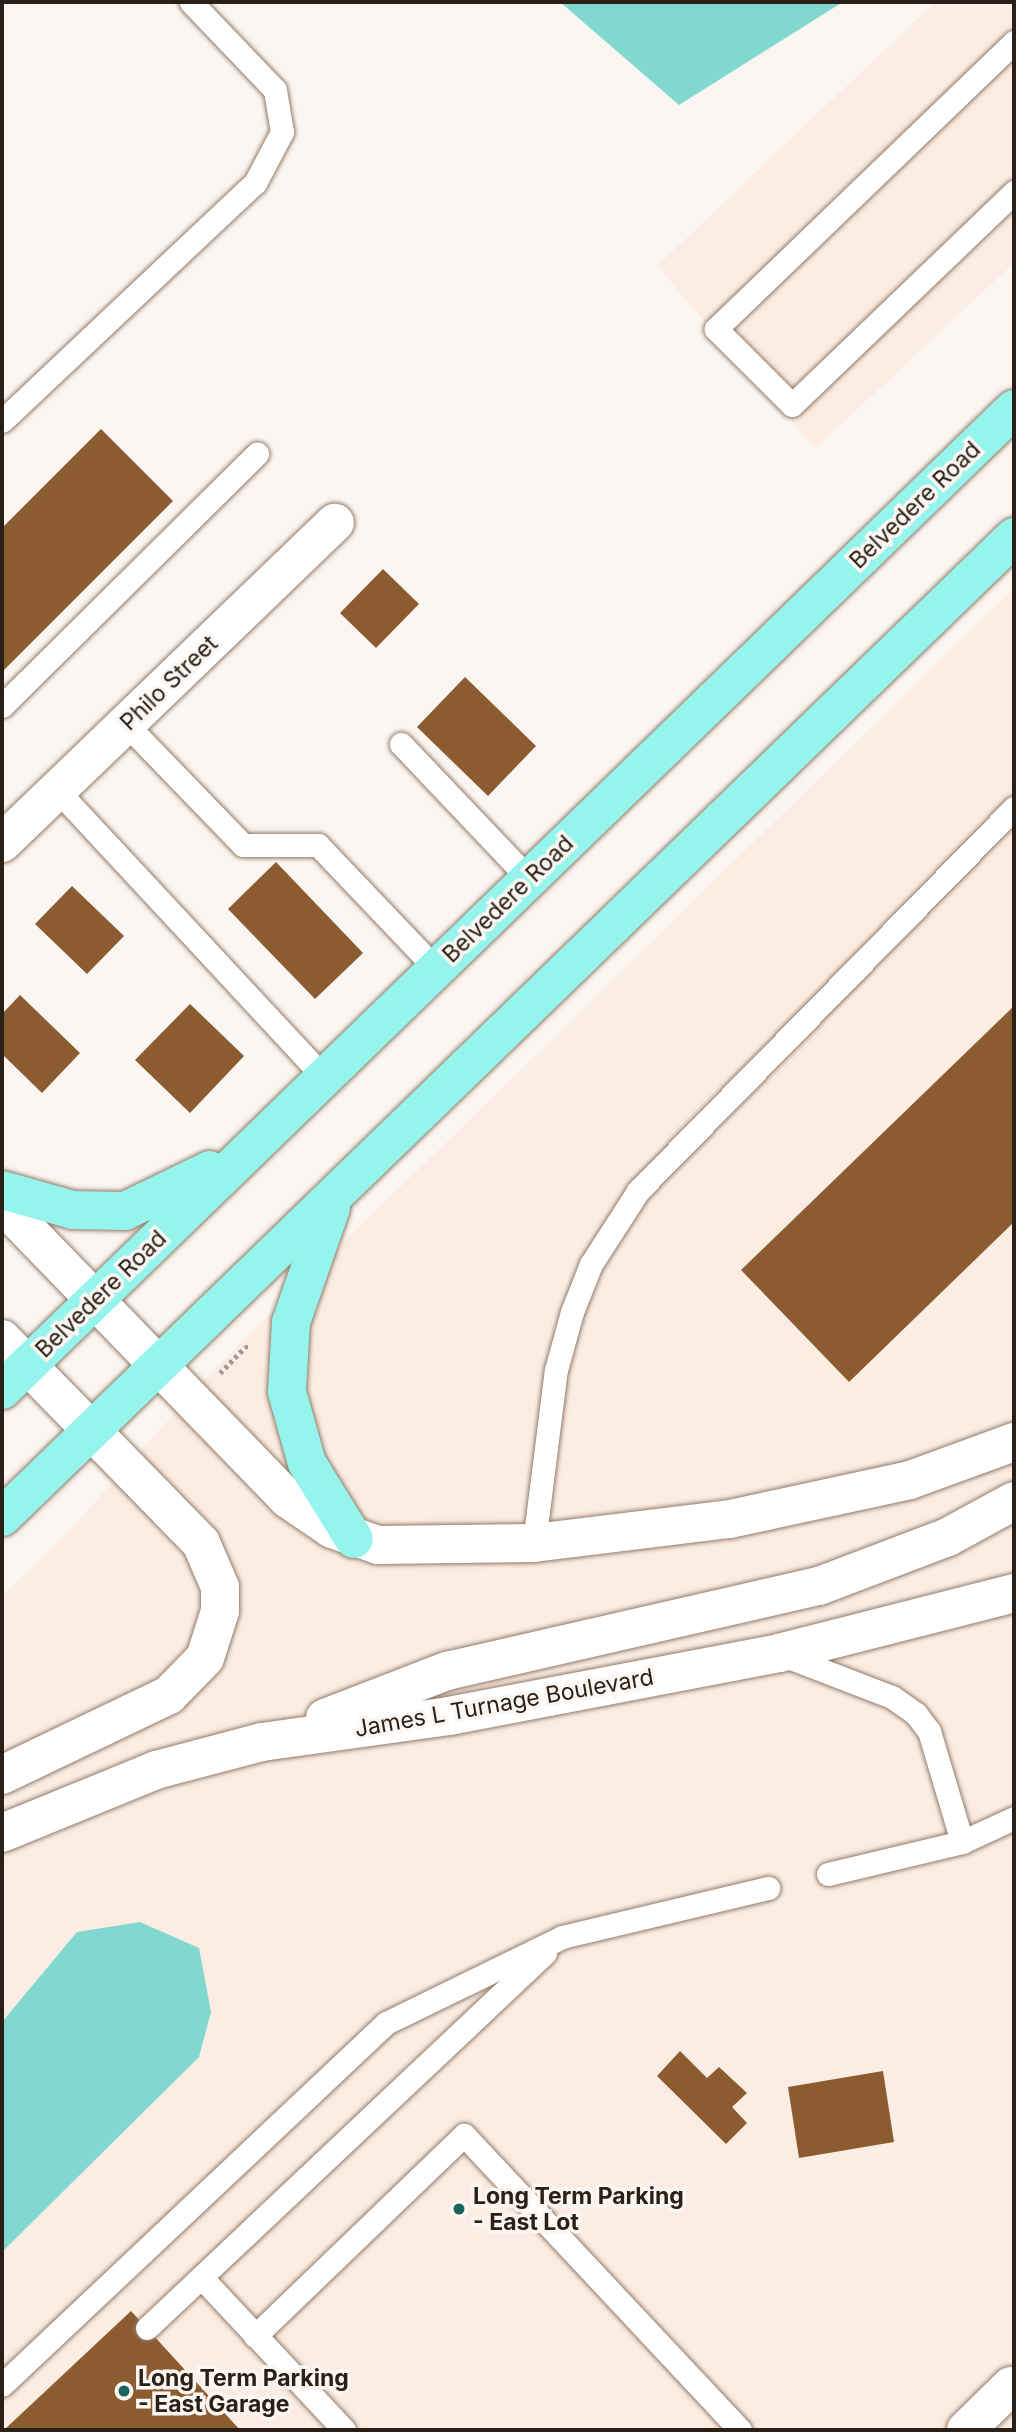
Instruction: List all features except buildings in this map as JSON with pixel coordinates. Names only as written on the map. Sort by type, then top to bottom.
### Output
[{"type":"main road","name":"Belvedere Road","points":[[10,1365],[95,1302],[1014,409]]},
{"type":"main road","points":[[2,1517],[1014,537]]},
{"type":"main road","points":[[2,1190],[73,1210],[125,1211],[163,1197],[261,1141]]},
{"type":"main road","points":[[338,1192],[302,1280],[286,1373],[307,1463],[354,1539]]},
{"type":"street","name":"Philo Street","points":[[2,843],[335,523]]},
{"type":"street","points":[[2,1204],[157,1368],[288,1499],[354,1539],[415,1549],[534,1543],[800,1506],[910,1480],[1014,1442]]},
{"type":"street","points":[[2,1774],[149,1708],[189,1677],[216,1637],[220,1587],[201,1543],[93,1429],[10,1365]]},
{"type":"street","points":[[262,1742],[447,1671],[819,1586],[948,1537],[1014,1501]]},
{"type":"street","name":"James L Turnage Boulevard","points":[[2,1833],[156,1770],[262,1742],[449,1716],[779,1653],[1014,1593]]},
{"type":"street","points":[[966,2430],[1013,2384]]},
{"type":"street","points":[[986,2430],[1013,2384]]},
{"type":"lane","points":[[2,421],[255,183],[282,132],[275,90],[191,2]]},
{"type":"lane","points":[[1014,41],[716,329],[792,405],[1014,192]]},
{"type":"lane","points":[[2,706],[257,454]]},
{"type":"lane","points":[[125,724],[243,845],[318,845],[436,969]]},
{"type":"lane","points":[[401,744],[529,879]]},
{"type":"lane","points":[[57,790],[325,1078]]},
{"type":"lane","points":[[534,1543],[556,1370],[572,1312],[591,1265],[638,1191],[1014,808]]},
{"type":"lane","points":[[779,1653],[892,1697],[916,1714],[929,1731],[962,1842]]},
{"type":"lane","points":[[828,1874],[962,1842],[1014,1818]]},
{"type":"lane","points":[[2,2385],[386,2023],[562,1937],[768,1888]]},
{"type":"lane","points":[[147,2328],[562,1937]]},
{"type":"lane","points":[[256,2336],[464,2135],[740,2430]]},
{"type":"lane","points":[[202,2278],[344,2430]]},
{"type":"path","points":[[212,1381],[245,1347],[264,1347]]},
{"type":"shaded area","points":[[935,2],[1014,2],[1014,263],[815,449],[657,266]]},
{"type":"shaded area","points":[[1014,588],[1014,2430],[2,2430],[2,1596],[68,1532],[212,1371]]},
{"type":"water","points":[[560,2],[843,2],[679,105]]},
{"type":"water","points":[[140,1922],[199,1948],[211,2012],[199,2057],[2,2252],[2,2022],[77,1932]]},
{"type":"place","name":"Long Term Parking - East Lot","points":[[459,2209]]},
{"type":"place","name":"Long Term Parking - East Garage","points":[[124,2391]]}]
